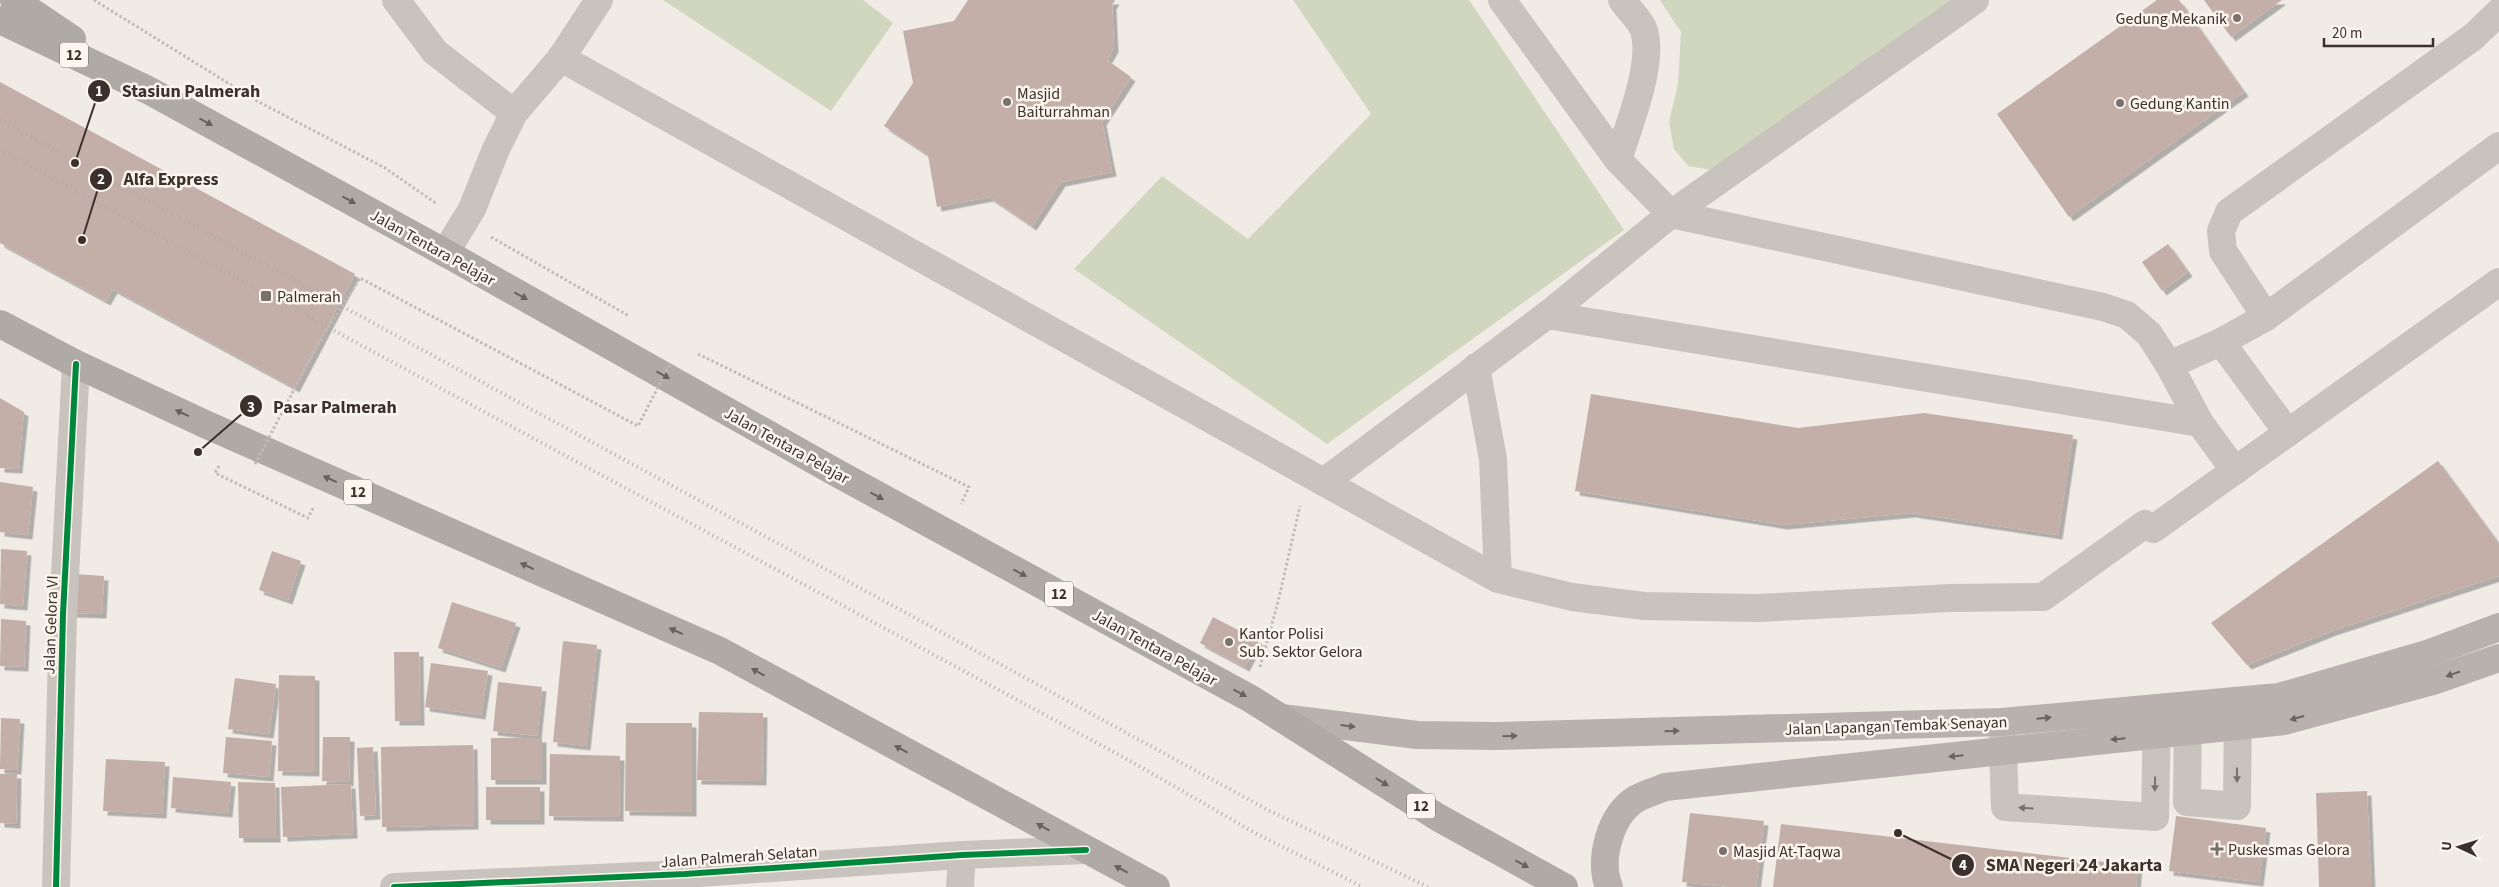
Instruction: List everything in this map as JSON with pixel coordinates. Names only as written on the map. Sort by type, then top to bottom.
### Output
[{"type":"highway","points":[[14,0],[148,90]]},
{"type":"highway","name":"Jalan Tentara Pelajar","points":[[0,20],[148,90],[445,253],[946,534],[1251,699],[1439,818],[1564,887]]},
{"type":"highway","name":"12","points":[[0,324],[76,364],[234,437],[720,651],[1156,887]]},
{"type":"main road","name":"Jalan Lapangan Tembak Senayan","points":[[1610,887],[1606,878],[1606,848],[1615,822],[1635,800],[1665,787],[2156,735],[2188,719],[2238,713],[2288,694],[2427,654],[2499,627]]},
{"type":"main road","name":"Jalan Lapangan Tembak Senayan","points":[[2238,713],[2284,721],[2433,681],[2499,658]]},
{"type":"main road","name":"Jalan Lapangan Tembak Senayan","points":[[1282,718],[1418,735],[1495,736],[2002,722],[2157,708],[2188,719]]},
{"type":"street","points":[[396,0],[435,52],[514,112]]},
{"type":"street","points":[[445,253],[468,215],[514,112],[561,58],[599,0]]},
{"type":"street","points":[[1502,0],[1618,160],[1671,214],[2102,307],[2127,315],[2149,334],[2169,365],[2200,423],[2235,471]]},
{"type":"street","points":[[1618,160],[1644,71],[1646,52],[1643,28],[1622,0]]},
{"type":"street","points":[[1316,477],[1547,315],[1671,214],[1975,0]]},
{"type":"street","points":[[2486,0],[2499,6]]},
{"type":"street","points":[[2266,317],[2223,251],[2221,231],[2229,212],[2473,37],[2499,12]]},
{"type":"street","points":[[561,58],[1498,579],[1572,596],[1644,606],[1758,608],[1951,598],[2043,597],[2145,524],[2153,528],[2288,433],[2495,293]]},
{"type":"street","points":[[2169,365],[2221,342],[2266,317],[2499,146]]},
{"type":"street","points":[[1547,315],[2200,423]]},
{"type":"street","points":[[2221,342],[2288,433]]},
{"type":"street","name":"Jalan Gelora VI","points":[[56,887],[63,614],[76,364]]},
{"type":"street","points":[[1476,366],[1493,459],[1498,579]]},
{"type":"street","points":[[2002,722],[2005,807],[2155,817],[2157,708]]},
{"type":"street","points":[[2188,719],[2187,802],[2237,806],[2238,713]]},
{"type":"street","name":"Jalan Palmerah Selatan","points":[[394,887],[685,880],[962,855],[1086,850]]},
{"type":"street","points":[[960,887],[962,855]]},
{"type":"path","points":[[94,0],[257,100],[385,168],[468,215],[593,294]]},
{"type":"path","points":[[255,464],[317,346],[360,278],[638,426],[670,364]]},
{"type":"path","points":[[696,354],[969,487],[946,534]]},
{"type":"path","points":[[1251,699],[1316,477]]},
{"type":"green space","points":[[663,0],[863,0],[893,23],[831,111]]},
{"type":"green space","points":[[1293,0],[1469,0],[1624,230],[1327,444],[1074,269],[1162,176],[1248,239],[1371,114]]},
{"type":"green space","points":[[1660,0],[1951,0],[1713,170],[1688,166],[1674,149],[1669,122],[1678,84],[1681,32]]},
{"type":"building","name":"Masjid Baiturrahman","points":[[968,0],[1115,0],[1112,5],[1114,48],[1107,60],[1131,77],[1102,121],[1112,172],[1061,182],[1032,226],[989,197],[937,207],[928,155],[884,126],[913,83],[903,31],[954,21]]},
{"type":"building","name":"Gedung Kantin","points":[[2157,0],[2179,0],[2244,92],[2069,217],[1997,114]]},
{"type":"building","name":"Gedung Mekanik","points":[[2204,0],[2282,0],[2231,37]]},
{"type":"building","points":[[0,82],[355,274],[295,388],[113,289],[106,301],[0,243]]},
{"type":"building","points":[[2168,244],[2188,272],[2162,291],[2142,262]]},
{"type":"building","points":[[1591,394],[1798,428],[1924,413],[2073,435],[2058,535],[1911,513],[1783,525],[1575,491]]},
{"type":"building","points":[[0,398],[24,412],[18,469],[0,468]]},
{"type":"building","points":[[2438,461],[2499,544],[2499,576],[2332,631],[2247,665],[2211,623]]},
{"type":"building","points":[[0,482],[33,487],[28,535],[0,532]]},
{"type":"building","points":[[1,549],[27,551],[23,606],[0,604]]},
{"type":"building","points":[[272,551],[301,561],[288,600],[259,590]]},
{"type":"building","points":[[74,574],[104,576],[102,614],[72,613]]},
{"type":"building","points":[[452,602],[516,623],[501,668],[438,648]]},
{"type":"building","name":"Kantor Polisi Sub. Sektor Gelora","points":[[1213,617],[1259,641],[1245,667],[1200,643]]},
{"type":"building","points":[[1,619],[26,621],[24,667],[0,666]]},
{"type":"building","points":[[563,641],[597,645],[586,746],[553,742]]},
{"type":"building","points":[[394,652],[419,652],[420,721],[395,721]]},
{"type":"building","points":[[431,663],[488,671],[481,715],[425,707]]},
{"type":"building","points":[[279,675],[315,676],[315,772],[278,771]]},
{"type":"building","points":[[235,678],[276,684],[269,734],[228,729]]},
{"type":"building","points":[[498,682],[542,687],[537,736],[493,731]]},
{"type":"building","points":[[699,712],[763,713],[762,781],[697,780]]},
{"type":"building","points":[[1,718],[20,719],[17,770],[0,769]]},
{"type":"building","points":[[626,723],[692,723],[692,812],[625,811]]},
{"type":"building","points":[[226,737],[272,741],[269,777],[223,773]]},
{"type":"building","points":[[323,737],[350,737],[349,782],[322,781]]},
{"type":"building","points":[[491,738],[542,738],[542,780],[491,780]]},
{"type":"building","points":[[473,745],[474,825],[382,827],[381,747]]},
{"type":"building","points":[[373,747],[376,815],[360,816],[357,748]]},
{"type":"building","points":[[550,754],[620,756],[619,817],[549,816]]},
{"type":"building","points":[[106,759],[165,762],[162,814],[103,811]]},
{"type":"building","points":[[0,774],[17,774],[16,824],[0,823]]},
{"type":"building","points":[[173,777],[231,782],[228,813],[171,808]]},
{"type":"building","points":[[238,782],[275,783],[276,838],[239,838]]},
{"type":"building","points":[[351,784],[353,834],[283,837],[281,787]]},
{"type":"building","points":[[486,787],[540,787],[540,820],[486,820]]},
{"type":"building","points":[[2367,791],[2371,887],[2319,887],[2316,793]]},
{"type":"building","name":"Masjid At-Taqwa","points":[[1690,813],[1764,821],[1756,887],[1731,887],[1682,882]]},
{"type":"building","name":"Puskesmas Gelora","points":[[2176,816],[2266,828],[2259,882],[2169,871]]},
{"type":"building","points":[[1781,824],[2138,866],[2136,887],[1773,887]]},
{"type":"railway","points":[[0,120],[1270,811],[1428,887]]},
{"type":"railway","points":[[0,150],[1134,763],[1255,833],[1363,887]]},
{"type":"cycle path","points":[[56,887],[63,614],[76,364]]},
{"type":"cycle path","points":[[394,887],[685,874],[962,855],[1086,850]]},
{"type":"place","name":"Gedung Mekanik","points":[[2237,18]]},
{"type":"place","name":"Masjid Baiturrahman","points":[[1007,102]]},
{"type":"place","name":"Gedung Kantin","points":[[2120,103]]},
{"type":"place","name":"Stasiun Palmerah","points":[[75,163]]},
{"type":"place","name":"Alfa Express","points":[[82,240]]},
{"type":"place","name":"Palmerah","points":[[266,296]]},
{"type":"place","name":"Pasar Palmerah","points":[[198,452]]},
{"type":"place","name":"Kantor Polisi Sub. Sektor Gelora","points":[[1229,642]]},
{"type":"place","name":"SMA Negeri 24 Jakarta","points":[[1898,833]]},
{"type":"place","name":"Puskesmas Gelora","points":[[2217,849]]},
{"type":"place","name":"Masjid At-Taqwa","points":[[1723,851]]}]
